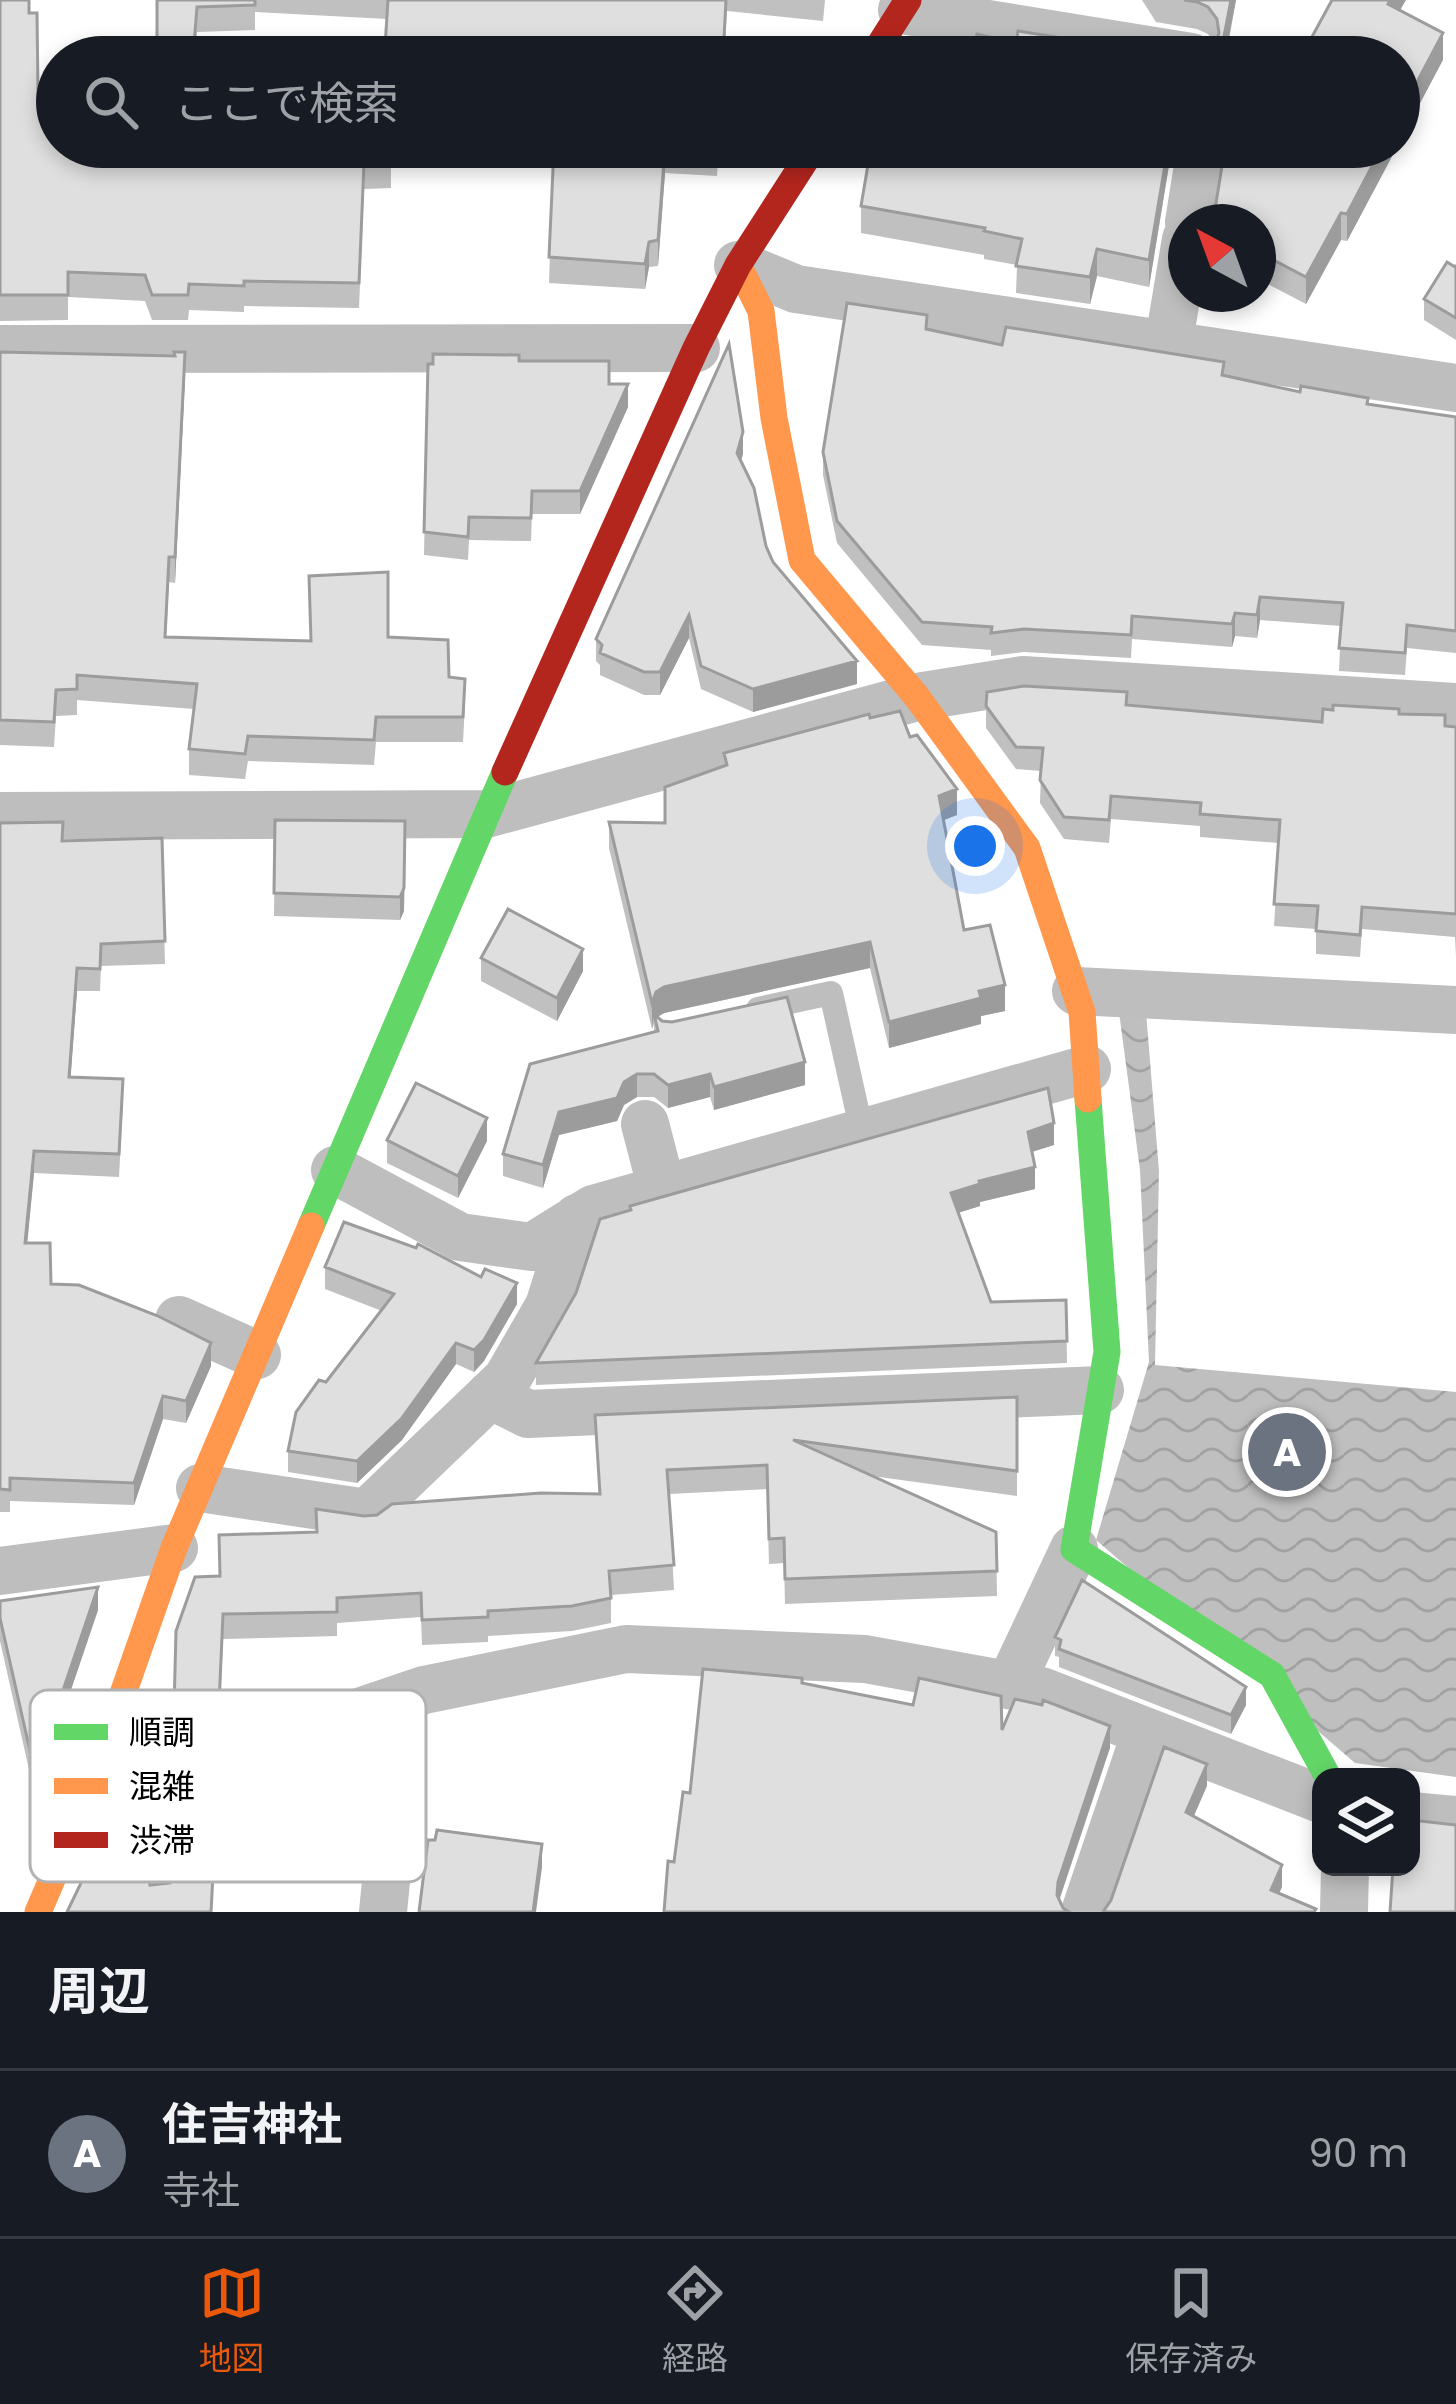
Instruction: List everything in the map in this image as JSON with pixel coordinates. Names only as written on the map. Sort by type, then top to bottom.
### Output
[{"type":"street","points":[[885,36],[905,5],[1076,36]]},
{"type":"street","points":[[124,1690],[174,1548],[486,814],[697,348],[738,265],[800,168]]},
{"type":"street","points":[[1192,204],[1198,168]]},
{"type":"street","points":[[738,265],[796,289],[1456,388]]},
{"type":"street","points":[[738,265],[761,311],[774,418],[802,560],[917,697],[1027,848],[1082,1012],[1107,1352],[1073,1549],[1010,1685]]},
{"type":"street","points":[[1168,347],[1174,312]]},
{"type":"street","points":[[0,349],[697,348]]},
{"type":"street","points":[[0,817],[486,814],[917,697],[1023,680],[1456,707]]},
{"type":"street","points":[[1076,991],[1456,1010]]},
{"type":"street","points":[[335,1170],[460,1238],[532,1247],[593,1209],[1087,1069]]},
{"type":"street","points":[[645,1124],[662,1189]]},
{"type":"street","points":[[200,1488],[367,1513],[507,1379],[549,1306],[577,1218]]},
{"type":"street","points":[[179,1320],[257,1355]]},
{"type":"street","points":[[490,1395],[528,1414],[1100,1390]]},
{"type":"street","points":[[0,1571],[174,1548]]},
{"type":"street","points":[[1073,1549],[1272,1675],[1323,1768]]},
{"type":"street","points":[[426,1692],[626,1649],[865,1659],[1041,1691],[1312,1796]]},
{"type":"street","points":[[1085,1912],[1147,1732]]},
{"type":"street","points":[[1420,1817],[1456,1820]]},
{"type":"street","points":[[1344,1912],[1345,1876]]},
{"type":"street","points":[[38,1912],[51,1882]]},
{"type":"street","points":[[383,1912],[386,1882]]},
{"type":"lane","points":[[738,1013],[831,993],[862,1132]]},
{"type":"water","points":[[1119,1012],[1146,1012],[1159,1171],[1155,1365],[1456,1392],[1456,1777],[1420,1772],[1420,1768],[1355,1763],[1096,1540],[1149,1362],[1140,1170]]},
{"type":"building","points":[[0,0],[29,0],[29,13],[37,13],[36,168],[364,168],[359,283],[189,284],[188,295],[152,295],[145,275],[68,272],[68,295],[0,295]]},
{"type":"building","points":[[157,0],[255,0],[255,5],[197,7],[195,36],[157,36]]},
{"type":"building","points":[[388,0],[726,0],[724,36],[386,36]]},
{"type":"building","points":[[1184,0],[1231,0],[1224,36],[1218,36],[1217,19],[1208,7]]},
{"type":"building","points":[[1332,0],[1390,0],[1388,4],[1443,33],[1420,76],[1420,36],[1312,36]]},
{"type":"building","points":[[553,168],[663,168],[658,240],[649,242],[645,264],[549,257]]},
{"type":"building","points":[[867,168],[1164,168],[1149,260],[1097,249],[1090,277],[1016,266],[1022,239],[861,206]]},
{"type":"building","points":[[1222,168],[1371,168],[1306,277],[1276,261],[1276,204],[1216,204]]},
{"type":"building","points":[[1447,262],[1456,265],[1456,318],[1424,299]]},
{"type":"building","points":[[847,303],[927,315],[926,329],[1002,345],[1006,327],[1224,362],[1222,375],[1456,417],[1456,631],[1407,625],[1405,653],[1339,648],[1343,603],[1260,597],[1257,615],[1235,613],[1232,624],[1132,616],[1131,635],[1024,629],[991,633],[992,627],[922,622],[837,521],[823,452]]},
{"type":"building","points":[[729,344],[743,432],[737,453],[754,488],[766,546],[773,562],[857,661],[753,689],[701,666],[689,615],[660,672],[644,672],[600,653],[602,645],[596,639]]},
{"type":"building","points":[[0,352],[175,356],[174,352],[185,352],[175,557],[169,557],[165,637],[311,641],[309,576],[388,572],[388,637],[448,640],[449,677],[465,679],[463,717],[376,717],[374,740],[248,736],[245,754],[189,749],[197,684],[77,675],[77,689],[56,690],[54,722],[0,720]]},
{"type":"building","points":[[433,354],[609,361],[609,384],[628,384],[580,491],[532,491],[531,518],[469,517],[468,537],[424,532],[428,364],[433,364]]},
{"type":"building","points":[[1024,686],[1127,692],[1126,705],[1322,722],[1323,709],[1333,710],[1333,705],[1445,715],[1445,726],[1456,727],[1456,914],[1362,907],[1360,935],[1316,931],[1318,906],[1274,904],[1280,820],[1200,814],[1201,803],[1111,796],[1109,820],[1064,817],[1040,780],[1043,748],[1016,747],[986,706],[987,692]]},
{"type":"building","points":[[900,711],[910,737],[917,735],[957,789],[939,796],[964,930],[990,925],[1005,985],[979,991],[981,998],[889,1022],[870,942],[664,987],[652,1003],[609,822],[665,823],[665,787],[727,765],[724,753],[869,714],[870,718]]},
{"type":"building","points":[[275,820],[405,821],[400,897],[274,893]]},
{"type":"building","points":[[63,822],[62,841],[162,838],[165,941],[101,944],[100,969],[77,968],[69,1077],[123,1079],[119,1154],[34,1151],[25,1243],[50,1243],[51,1284],[79,1285],[211,1343],[186,1401],[163,1396],[134,1483],[10,1478],[10,1490],[0,1489],[0,823]]},
{"type":"building","points":[[508,909],[583,949],[557,998],[481,958]]},
{"type":"building","points":[[787,997],[805,1062],[714,1087],[710,1074],[668,1085],[654,1074],[637,1074],[624,1082],[617,1098],[559,1112],[543,1165],[503,1154],[530,1064],[658,1031],[654,1014],[672,1022]]},
{"type":"building","points":[[416,1083],[487,1118],[458,1176],[387,1140]]},
{"type":"building","points":[[1048,1088],[1054,1123],[1028,1132],[1035,1167],[951,1193],[991,1302],[1066,1300],[1067,1341],[536,1363],[576,1293],[600,1219],[631,1210],[630,1206]]},
{"type":"building","points":[[344,1222],[416,1248],[418,1244],[481,1277],[485,1269],[517,1283],[484,1340],[474,1350],[456,1343],[402,1418],[357,1461],[288,1451],[296,1412],[319,1380],[326,1382],[394,1294],[325,1267]]},
{"type":"building","points":[[1017,1397],[1017,1471],[793,1440],[996,1532],[997,1571],[785,1579],[784,1538],[769,1539],[767,1465],[667,1470],[674,1565],[609,1571],[611,1598],[572,1606],[488,1611],[488,1617],[422,1620],[421,1593],[337,1598],[337,1612],[223,1614],[220,1690],[174,1690],[176,1631],[195,1577],[220,1576],[219,1535],[317,1532],[316,1509],[364,1516],[377,1515],[392,1504],[541,1493],[600,1494],[595,1415]]},
{"type":"building","points":[[1082,1580],[1246,1687],[1231,1715],[1059,1649],[1061,1640],[1055,1637]]},
{"type":"building","points":[[98,1587],[63,1690],[30,1690],[30,1751],[0,1618],[0,1601]]},
{"type":"building","points":[[703,1669],[802,1678],[802,1683],[913,1705],[919,1678],[1001,1696],[1002,1730],[1015,1699],[1042,1705],[1043,1700],[1110,1726],[1058,1882],[1057,1895],[1069,1912],[664,1912],[668,1861],[674,1862],[683,1792],[690,1793]]},
{"type":"building","points":[[1164,1747],[1207,1764],[1186,1812],[1282,1865],[1271,1890],[1316,1909],[1314,1912],[1103,1912]]},
{"type":"building","points":[[1420,1821],[1456,1825],[1456,1912],[1390,1912],[1392,1876],[1420,1876]]},
{"type":"building","points":[[437,1830],[542,1844],[533,1912],[419,1912],[428,1840],[435,1840]]},
{"type":"building","points":[[81,1882],[213,1882],[211,1912],[67,1912]]},
{"type":"traffic: fast","points":[[311,1226],[505,772]]},
{"type":"traffic: fast","points":[[1088,1099],[1107,1352],[1074,1549],[1272,1675],[1323,1768]]},
{"type":"traffic: slow","points":[[738,265],[761,311],[774,418],[802,560],[917,697],[1027,848],[1082,1012],[1088,1099]]},
{"type":"traffic: slow","points":[[124,1690],[174,1548],[311,1226]]},
{"type":"traffic: slow","points":[[38,1912],[51,1882]]},
{"type":"traffic: jam","points":[[885,36],[908,0]]},
{"type":"traffic: jam","points":[[505,772],[696,348],[738,265],[800,168]]},
{"type":"place","name":"住吉神社","points":[[1287,1452]]}]
